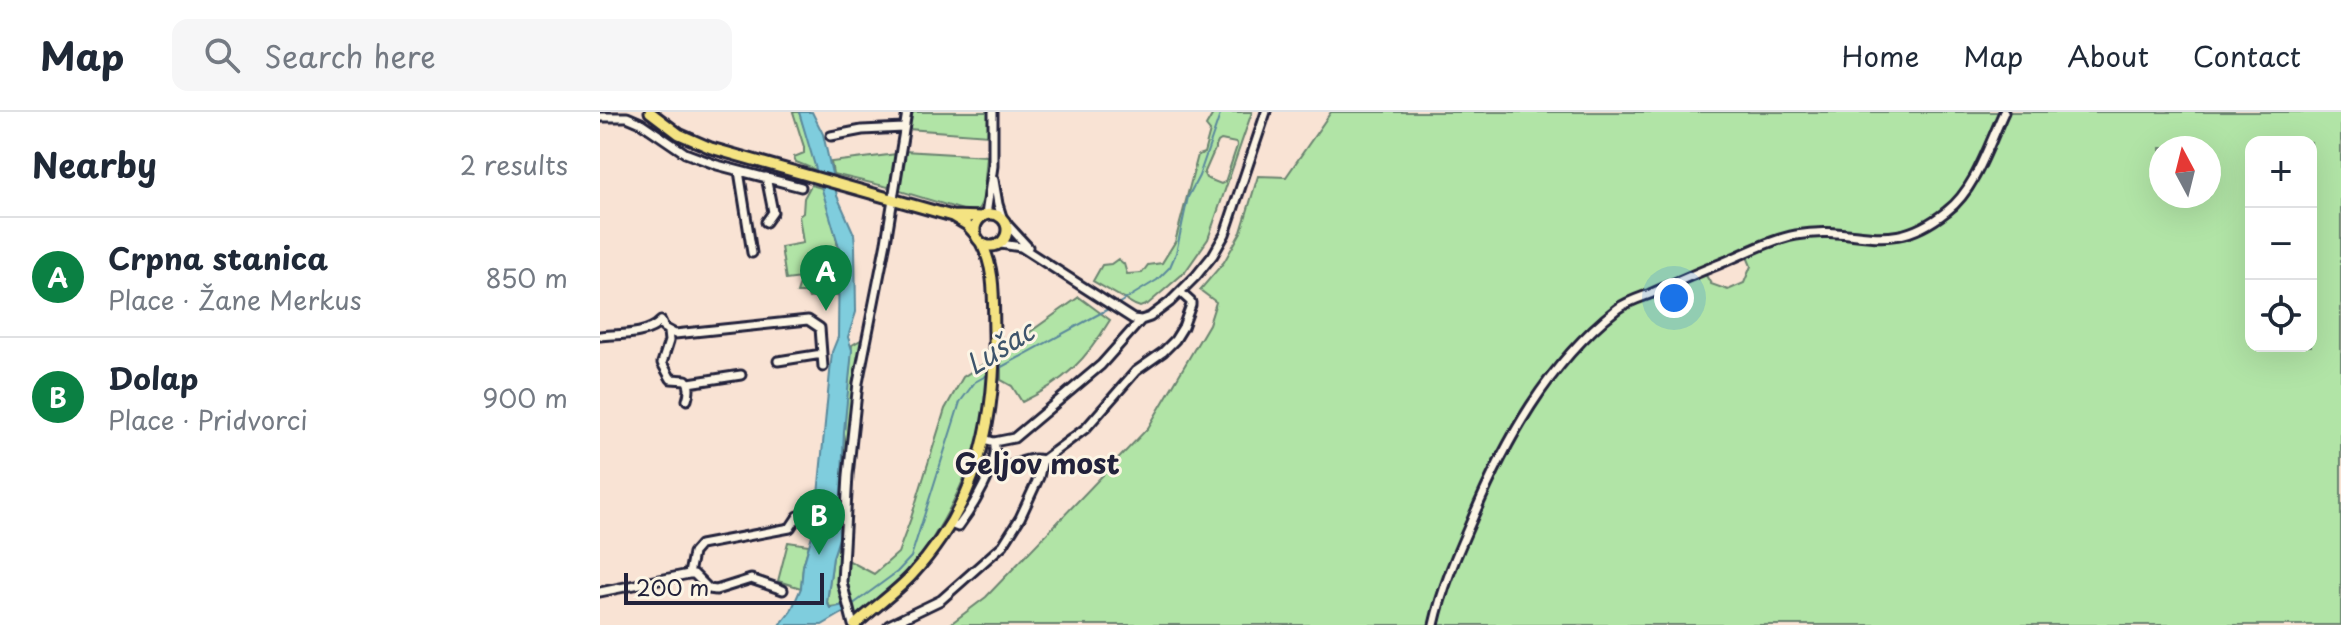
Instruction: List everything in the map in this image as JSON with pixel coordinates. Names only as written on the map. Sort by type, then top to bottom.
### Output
[{"type":"main road","points":[[650,112],[679,134],[699,143],[952,216],[967,225],[985,250],[993,282]]},
{"type":"main road","points":[[854,625],[912,575],[950,524],[989,440],[994,379],[993,282],[999,245],[1007,234],[1005,222],[995,215],[952,216]]},
{"type":"main road","points":[[984,216],[976,225],[978,239],[986,246],[999,245]]},
{"type":"street","points":[[854,625],[842,582],[847,487],[857,396],[907,112]]},
{"type":"street","points":[[993,112],[996,194],[1005,222],[1038,257]]},
{"type":"street","points":[[999,245],[1021,247],[1133,319],[1150,317],[1180,292],[1213,255],[1225,234],[1266,112]]},
{"type":"street","points":[[1434,625],[1445,582],[1507,443],[1539,392],[1572,351],[1619,307],[1792,236],[1812,232],[1882,239],[1906,235],[1938,218],[1959,201],[1969,187],[2004,112]]},
{"type":"street","points":[[600,117],[635,119],[685,153],[801,187]]},
{"type":"street","points":[[831,136],[862,130],[904,128]]},
{"type":"street","points":[[984,216],[993,166]]},
{"type":"street","points":[[739,171],[752,253]]},
{"type":"street","points":[[766,177],[773,212],[766,222]]},
{"type":"street","points":[[889,625],[941,600],[1003,545],[1020,518],[1039,477],[1043,460],[1086,428],[1136,371],[1175,340],[1191,305],[1180,292]]},
{"type":"street","points":[[600,336],[641,332],[661,321],[668,332],[675,334],[808,320],[820,328],[823,367]]},
{"type":"street","points":[[989,440],[1014,438],[1101,365],[1141,320]]},
{"type":"street","points":[[668,332],[669,341],[662,363],[671,379],[689,383],[741,375]]},
{"type":"street","points":[[778,361],[822,354]]},
{"type":"street","points":[[687,400],[689,383]]},
{"type":"street","points":[[950,524],[958,527],[990,470],[997,449],[989,440]]},
{"type":"street","points":[[990,470],[1003,469],[1033,458],[1043,460]]},
{"type":"street","points":[[689,574],[693,553],[700,545],[790,528],[798,516]]},
{"type":"street","points":[[600,592],[689,574],[694,574],[709,589],[716,590],[751,579],[783,590]]},
{"type":"green space","points":[[793,112],[799,112],[818,171],[796,162],[794,157],[804,153],[804,147]]},
{"type":"green space","points":[[910,112],[989,112],[988,135],[908,129]]},
{"type":"green space","points":[[1214,112],[1252,112],[1208,239],[1185,272],[1148,304],[1140,307],[1093,281],[1102,265],[1118,259],[1124,264],[1127,274],[1142,273],[1148,265],[1162,263],[1175,242],[1198,155],[1204,153],[1210,131],[1206,126]],"holes":[[[1218,142],[1236,143],[1225,182],[1221,184],[1206,178],[1204,174]]]},
{"type":"green space","points":[[1331,112],[2003,112],[1968,186],[1958,200],[1906,234],[1792,235],[1619,307],[1538,392],[1482,495],[1433,625],[949,625],[986,597],[1148,428],[1209,324],[1216,302],[1200,290],[1224,262],[1241,232],[1258,176],[1286,177]]},
{"type":"green space","points":[[2005,112],[2341,112],[2341,625],[1435,625],[1446,582],[1508,444],[1573,352],[1620,308],[1704,272],[1711,284],[1728,290],[1744,283],[1751,266],[1746,254],[1812,233],[1906,236],[1960,202]]},
{"type":"green space","points":[[903,151],[987,156],[983,200],[978,210],[966,211],[900,191],[897,187]]},
{"type":"green space","points":[[897,154],[888,187],[833,174],[831,162]]},
{"type":"green space","points":[[811,185],[822,188],[834,229],[839,265],[838,295],[809,298],[807,293],[797,293],[802,278],[786,280],[781,247],[803,243],[799,216],[803,213],[804,198]]},
{"type":"green space","points":[[1079,297],[1110,320],[1073,368],[1022,402],[1012,386],[1001,380],[1001,357]]},
{"type":"green space","points":[[866,337],[847,475],[844,605],[830,607],[827,602],[833,557],[842,529],[844,431],[852,345]]},
{"type":"green space","points":[[990,360],[989,393],[983,425],[960,488],[924,552],[903,579],[880,601],[857,616],[846,597],[844,558],[874,574],[898,553],[945,409],[963,377]]},
{"type":"green space","points":[[788,542],[809,545],[801,588],[778,581]]},
{"type":"water","points":[[799,112],[812,112],[823,134],[837,196],[854,234],[855,245],[856,312],[848,337],[852,350],[844,431],[842,529],[833,557],[827,602],[830,608],[844,605],[846,611],[822,625],[780,625],[791,611],[801,588],[803,566],[815,525],[832,352],[838,337],[839,247]]},
{"type":"waterway","name":"Lušac","points":[[1116,305],[1157,280],[1170,267],[1188,197],[1199,176],[1221,112]]},
{"type":"waterway","name":"Lušac","points":[[996,370],[1110,308]]},
{"type":"waterway","name":"Lušac","points":[[852,605],[897,572],[911,557],[960,402],[975,382],[991,373]]},
{"type":"place","name":"Crpna stanica","points":[[826,311]]},
{"type":"place","name":"Dolap","points":[[819,555]]},
{"type":"district","name":"Geljov most","points":[[1037,464]]}]
